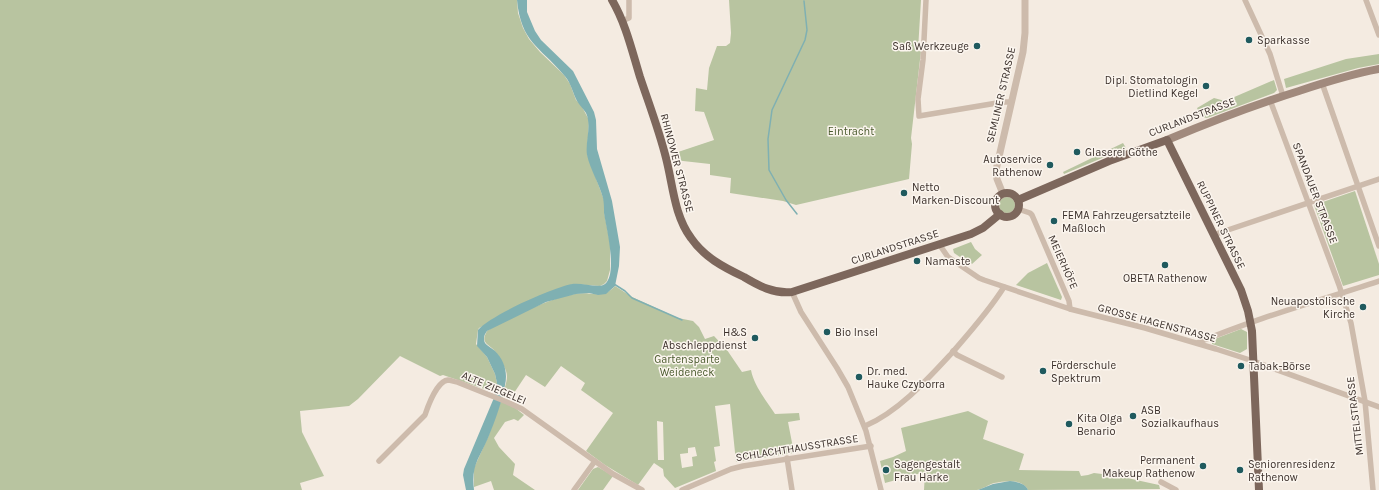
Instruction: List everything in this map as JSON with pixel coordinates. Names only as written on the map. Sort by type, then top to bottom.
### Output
[{"type":"main road","name":"RHINOWER STRASSE","points":[[612,0],[622,21],[666,158],[678,211],[689,237],[697,247],[716,263],[774,292],[792,292]]},
{"type":"main road","name":"CURLANDSTRASSE","points":[[1018,200],[1109,160],[1167,140],[1229,114],[1352,74],[1379,69]]},
{"type":"main road","name":"RUPPINER STRASSE","points":[[1167,140],[1241,290],[1250,322],[1259,490]]},
{"type":"main road","points":[[1003,194],[1011,194],[1018,200],[1018,209],[1016,213],[1010,216],[1000,214],[996,208],[999,197],[1003,194]]},
{"type":"main road","name":"CURLANDSTRASSE","points":[[792,292],[971,234],[983,228],[1000,214]]},
{"type":"street","points":[[622,21],[629,18],[629,0]]},
{"type":"street","points":[[926,0],[923,60],[918,99],[919,116],[1003,102],[1011,102]]},
{"type":"street","name":"SEMLINER STRASSE","points":[[1003,194],[997,179],[996,170],[1024,48],[1026,0]]},
{"type":"street","points":[[1244,0],[1270,54],[1283,96]]},
{"type":"street","points":[[1366,0],[1379,35]]},
{"type":"street","points":[[1322,84],[1379,246]]},
{"type":"street","name":"SPANDAUER STRASSE","points":[[1270,100],[1341,293]]},
{"type":"street","points":[[1213,235],[1379,179]]},
{"type":"street","name":"MEIERHÖFE","points":[[1018,209],[1032,215],[1069,301],[1070,309]]},
{"type":"street","name":"GROSSE HAGENSTRASSE","points":[[940,244],[948,257],[984,280],[1070,309],[1145,328],[1253,361],[1379,407]]},
{"type":"street","points":[[1197,343],[1250,322],[1379,282]]},
{"type":"street","points":[[864,426],[887,413],[909,397],[953,351],[988,310],[1004,287]]},
{"type":"street","points":[[792,292],[801,312],[841,374],[864,426],[871,446],[881,490]]},
{"type":"street","name":"MITTELSTRASSE","points":[[1341,293],[1354,338],[1365,401],[1373,490]]},
{"type":"street","points":[[953,351],[957,355],[1002,377]]},
{"type":"street","name":"ALTE ZIEGELEI","points":[[379,461],[425,415],[428,405],[439,386],[444,381],[448,380],[491,395],[522,409],[613,474],[642,490]]},
{"type":"street","name":"SCHLACHTHAUSSTRASSE","points":[[682,490],[737,467],[871,446]]},
{"type":"street","points":[[787,458],[792,490]]},
{"type":"street","points":[[574,490],[595,461]]},
{"type":"street","points":[[1161,482],[1176,490]]},
{"type":"green space","points":[[0,0],[517,0],[518,13],[523,28],[529,39],[564,75],[570,84],[576,100],[581,105],[589,120],[587,154],[604,200],[604,212],[610,243],[610,270],[607,281],[600,286],[573,284],[479,328],[476,344],[487,357],[495,374],[497,383],[496,393],[443,375],[440,376],[400,356],[358,399],[349,406],[300,411],[302,432],[324,476],[300,483],[302,490],[0,490]]},
{"type":"green space","name":"Eintracht","points":[[729,0],[921,0],[918,50],[921,51],[911,138],[912,144],[909,179],[796,205],[783,201],[730,193],[731,178],[710,175],[710,164],[674,160],[672,154],[714,140],[704,112],[695,111],[696,88],[707,90],[709,68],[717,46],[726,46],[730,43],[731,33]]},
{"type":"green space","points":[[1379,54],[1379,64],[1358,68],[1286,88],[1284,79],[1346,59]]},
{"type":"green space","points":[[1274,80],[1277,90],[1274,93],[1207,118],[1201,117],[1197,108],[1214,98],[1225,101]]},
{"type":"green space","points":[[1123,143],[1126,148],[1064,174],[1063,172]]},
{"type":"green space","points":[[1355,191],[1379,264],[1379,275],[1343,286],[1314,205]]},
{"type":"green space","points":[[1007,197],[1013,199],[1015,205],[1013,211],[1007,213],[1001,211],[999,205],[1001,199]]},
{"type":"green space","points":[[971,242],[975,249],[982,255],[972,264],[954,253],[953,249]]},
{"type":"green space","points":[[1047,263],[1062,297],[1061,300],[1016,285],[1028,273]]},
{"type":"green space","name":"Gartensparte Weideneck","points":[[615,286],[632,297],[678,318],[693,321],[699,327],[705,339],[714,336],[727,350],[742,372],[751,370],[764,398],[775,414],[799,413],[800,420],[788,422],[794,453],[736,462],[730,404],[715,406],[720,446],[714,447],[716,461],[714,462],[716,471],[675,488],[664,476],[663,469],[654,463],[638,485],[605,465],[586,451],[613,413],[581,390],[585,383],[561,366],[545,387],[526,375],[510,399],[502,396],[506,384],[507,374],[497,354],[486,344],[484,340],[487,331],[542,304],[558,298],[581,293],[601,294]],"holes":[[[657,421],[663,422],[664,460],[658,460]],[[695,447],[697,456],[692,457],[693,466],[682,468],[680,454],[688,453],[688,448]]]},
{"type":"green space","points":[[1241,329],[1247,332],[1247,349],[1240,353],[1212,344],[1212,340]]},
{"type":"green space","points":[[501,401],[514,407],[524,415],[518,421],[514,419],[505,422],[494,438],[499,447],[515,464],[513,475],[535,490],[494,490],[491,481],[474,487],[474,468],[488,437]]},
{"type":"green space","points":[[968,411],[988,421],[983,439],[1024,454],[1019,470],[1079,471],[1081,476],[1094,473],[1118,476],[1159,485],[1160,489],[1028,490],[1025,486],[1018,482],[1008,481],[994,483],[977,490],[924,490],[925,472],[885,483],[880,461],[906,451],[901,428]]},
{"type":"green space","points":[[598,467],[613,476],[603,490],[578,490],[593,469]]},
{"type":"water","points":[[517,0],[527,0],[527,12],[535,31],[541,40],[573,71],[594,112],[596,120],[597,149],[612,201],[620,247],[619,266],[615,286],[606,294],[576,294],[546,302],[486,332],[484,338],[485,343],[501,358],[506,371],[506,380],[496,418],[475,468],[473,481],[474,490],[466,490],[463,475],[464,469],[496,393],[497,383],[495,374],[487,357],[477,346],[478,330],[495,317],[508,310],[551,291],[572,284],[599,286],[605,284],[609,278],[611,270],[609,239],[603,198],[587,155],[588,118],[577,101],[565,77],[532,42],[527,34],[522,25]]},
{"type":"water","points":[[1010,481],[1023,484],[1028,490],[978,490],[993,484]]},
{"type":"waterway","points":[[797,214],[786,200],[769,170],[768,139],[772,110],[805,40],[807,30],[804,1]]},
{"type":"waterway","points":[[614,284],[625,291],[632,298],[682,320]]},
{"type":"place","name":"Sparkasse","points":[[1249,40]]},
{"type":"place","name":"Saß Werkzeuge","points":[[977,46]]},
{"type":"place","name":"Dipl. Stomatologin Dietlind Kegel","points":[[1206,86]]},
{"type":"place","name":"Glaserei Göthe","points":[[1077,152]]},
{"type":"place","name":"Autoservice Rathenow","points":[[1050,165]]},
{"type":"place","name":"Netto Marken-Discount","points":[[904,193]]},
{"type":"place","name":"FEMA Fahrzeugersatzteile Maßloch","points":[[1054,221]]},
{"type":"place","name":"Namaste","points":[[917,261]]},
{"type":"place","name":"OBETA Rathenow","points":[[1165,265]]},
{"type":"place","name":"Neuapostolische Kirche","points":[[1363,307]]},
{"type":"place","name":"Bio Insel","points":[[827,332]]},
{"type":"place","name":"H&S Abschleppdienst","points":[[755,338]]},
{"type":"place","name":"Tabak-Börse","points":[[1241,366]]},
{"type":"place","name":"Förderschule Spektrum","points":[[1043,371]]},
{"type":"place","name":"Dr. med. Hauke Czyborra","points":[[859,377]]},
{"type":"place","name":"ASB Sozialkaufhaus","points":[[1133,416]]},
{"type":"place","name":"Kita Olga Benario","points":[[1069,424]]},
{"type":"place","name":"Permanent Makeup Rathenow","points":[[1203,466]]},
{"type":"place","name":"Sagengestalt Frau Harke","points":[[886,470]]},
{"type":"place","name":"Seniorenresidenz Rathenow","points":[[1240,470]]}]
